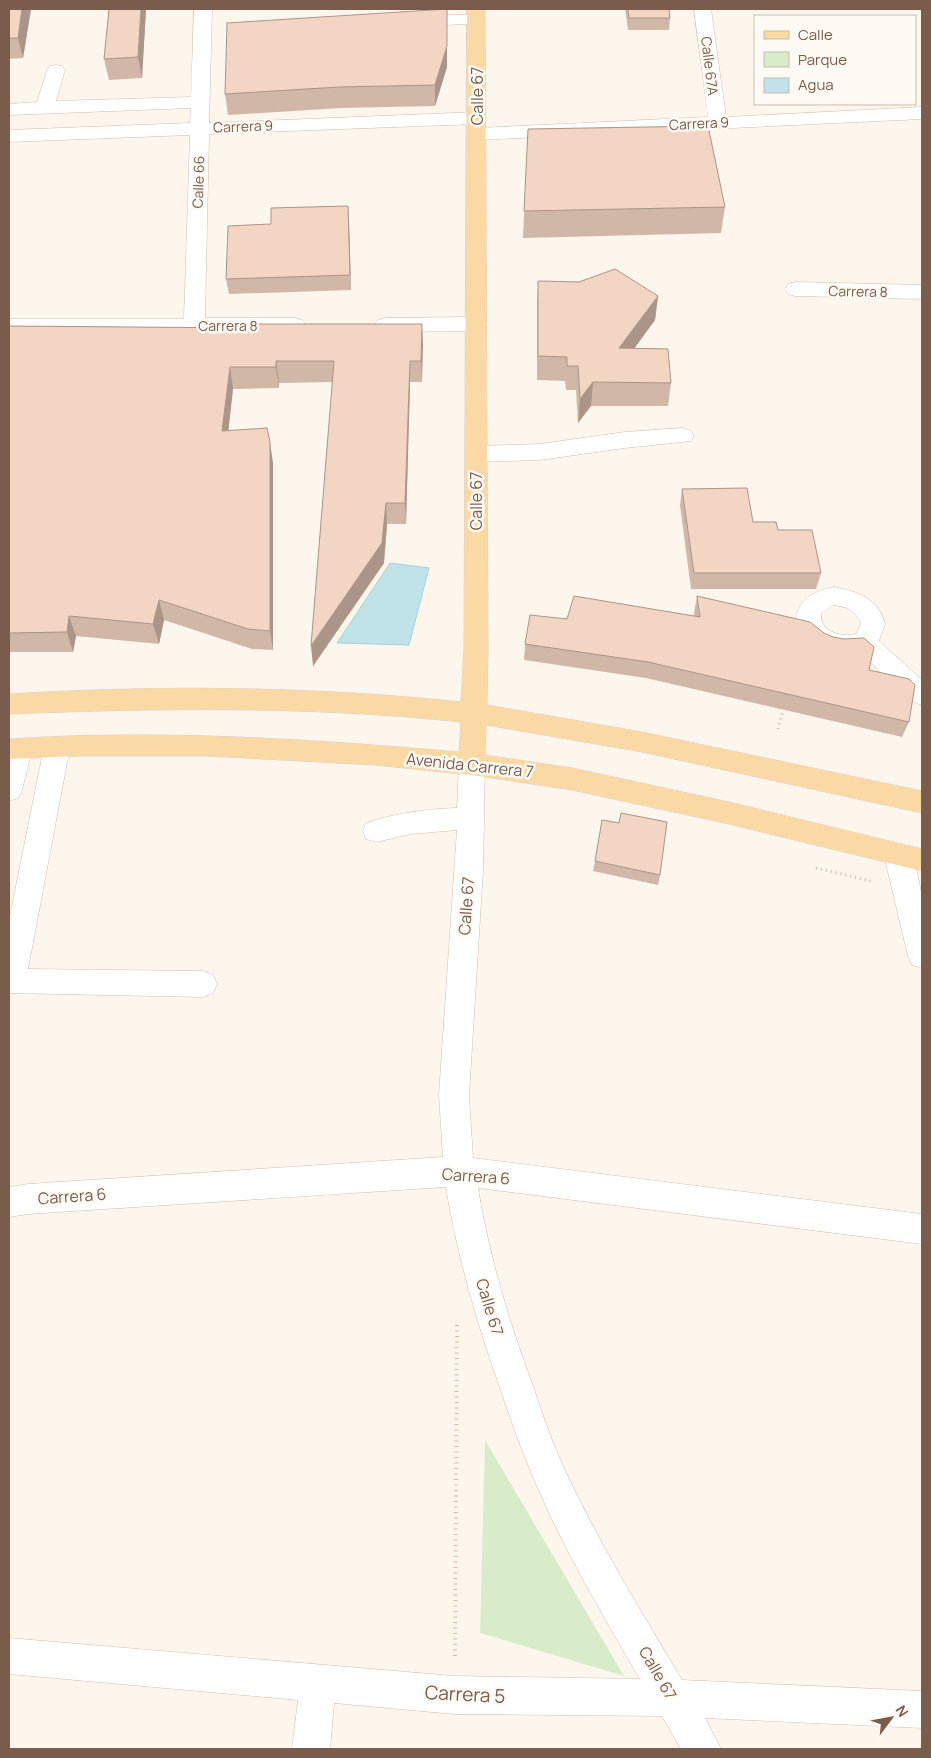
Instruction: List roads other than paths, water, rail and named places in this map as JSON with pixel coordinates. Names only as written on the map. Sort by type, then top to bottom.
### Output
[{"type":"main road","name":"Calle 67","points":[[472,764],[476,454],[476,14]]},
{"type":"main road","points":[[9,704],[109,699],[236,699],[379,704],[474,713],[716,758],[844,787],[922,802]]},
{"type":"main road","name":"Avenida Carrera 7","points":[[14,749],[207,746],[375,755],[526,770],[729,813],[910,858]]},
{"type":"street","name":"Calle 66","points":[[194,325],[200,102],[209,30],[203,9]]},
{"type":"street","name":"Calle 67A","points":[[702,9],[718,122]]},
{"type":"street","points":[[390,23],[476,14]]},
{"type":"street","points":[[46,106],[56,70]]},
{"type":"street","points":[[9,109],[46,106],[200,102]]},
{"type":"street","name":"Carrera 9","points":[[9,136],[199,128],[718,122],[922,113]]},
{"type":"street","name":"Carrera 8","points":[[795,289],[922,292]]},
{"type":"street","points":[[368,325],[476,324]]},
{"type":"street","name":"Carrera 8","points":[[9,326],[319,325]]},
{"type":"street","points":[[476,454],[540,452],[626,440],[683,436]]},
{"type":"street","points":[[863,641],[922,695]]},
{"type":"street","points":[[57,747],[11,981],[203,984]]},
{"type":"street","points":[[9,790],[14,749]]},
{"type":"street","name":"Calle 67","points":[[472,764],[454,1095],[454,1130],[459,1171],[487,1298],[528,1422],[556,1491],[594,1564],[702,1749]]},
{"type":"street","points":[[376,831],[402,823],[443,818],[470,819]]},
{"type":"street","points":[[910,858],[906,890],[922,956]]},
{"type":"street","name":"Carrera 6","points":[[18,1200],[459,1171],[922,1229]]},
{"type":"street","name":"Carrera 5","points":[[9,1656],[454,1695],[673,1698],[922,1710]]},
{"type":"street","points":[[311,1749],[318,1683]]},
{"type":"water","points":[[390,563],[429,568],[409,645],[337,643]]}]
